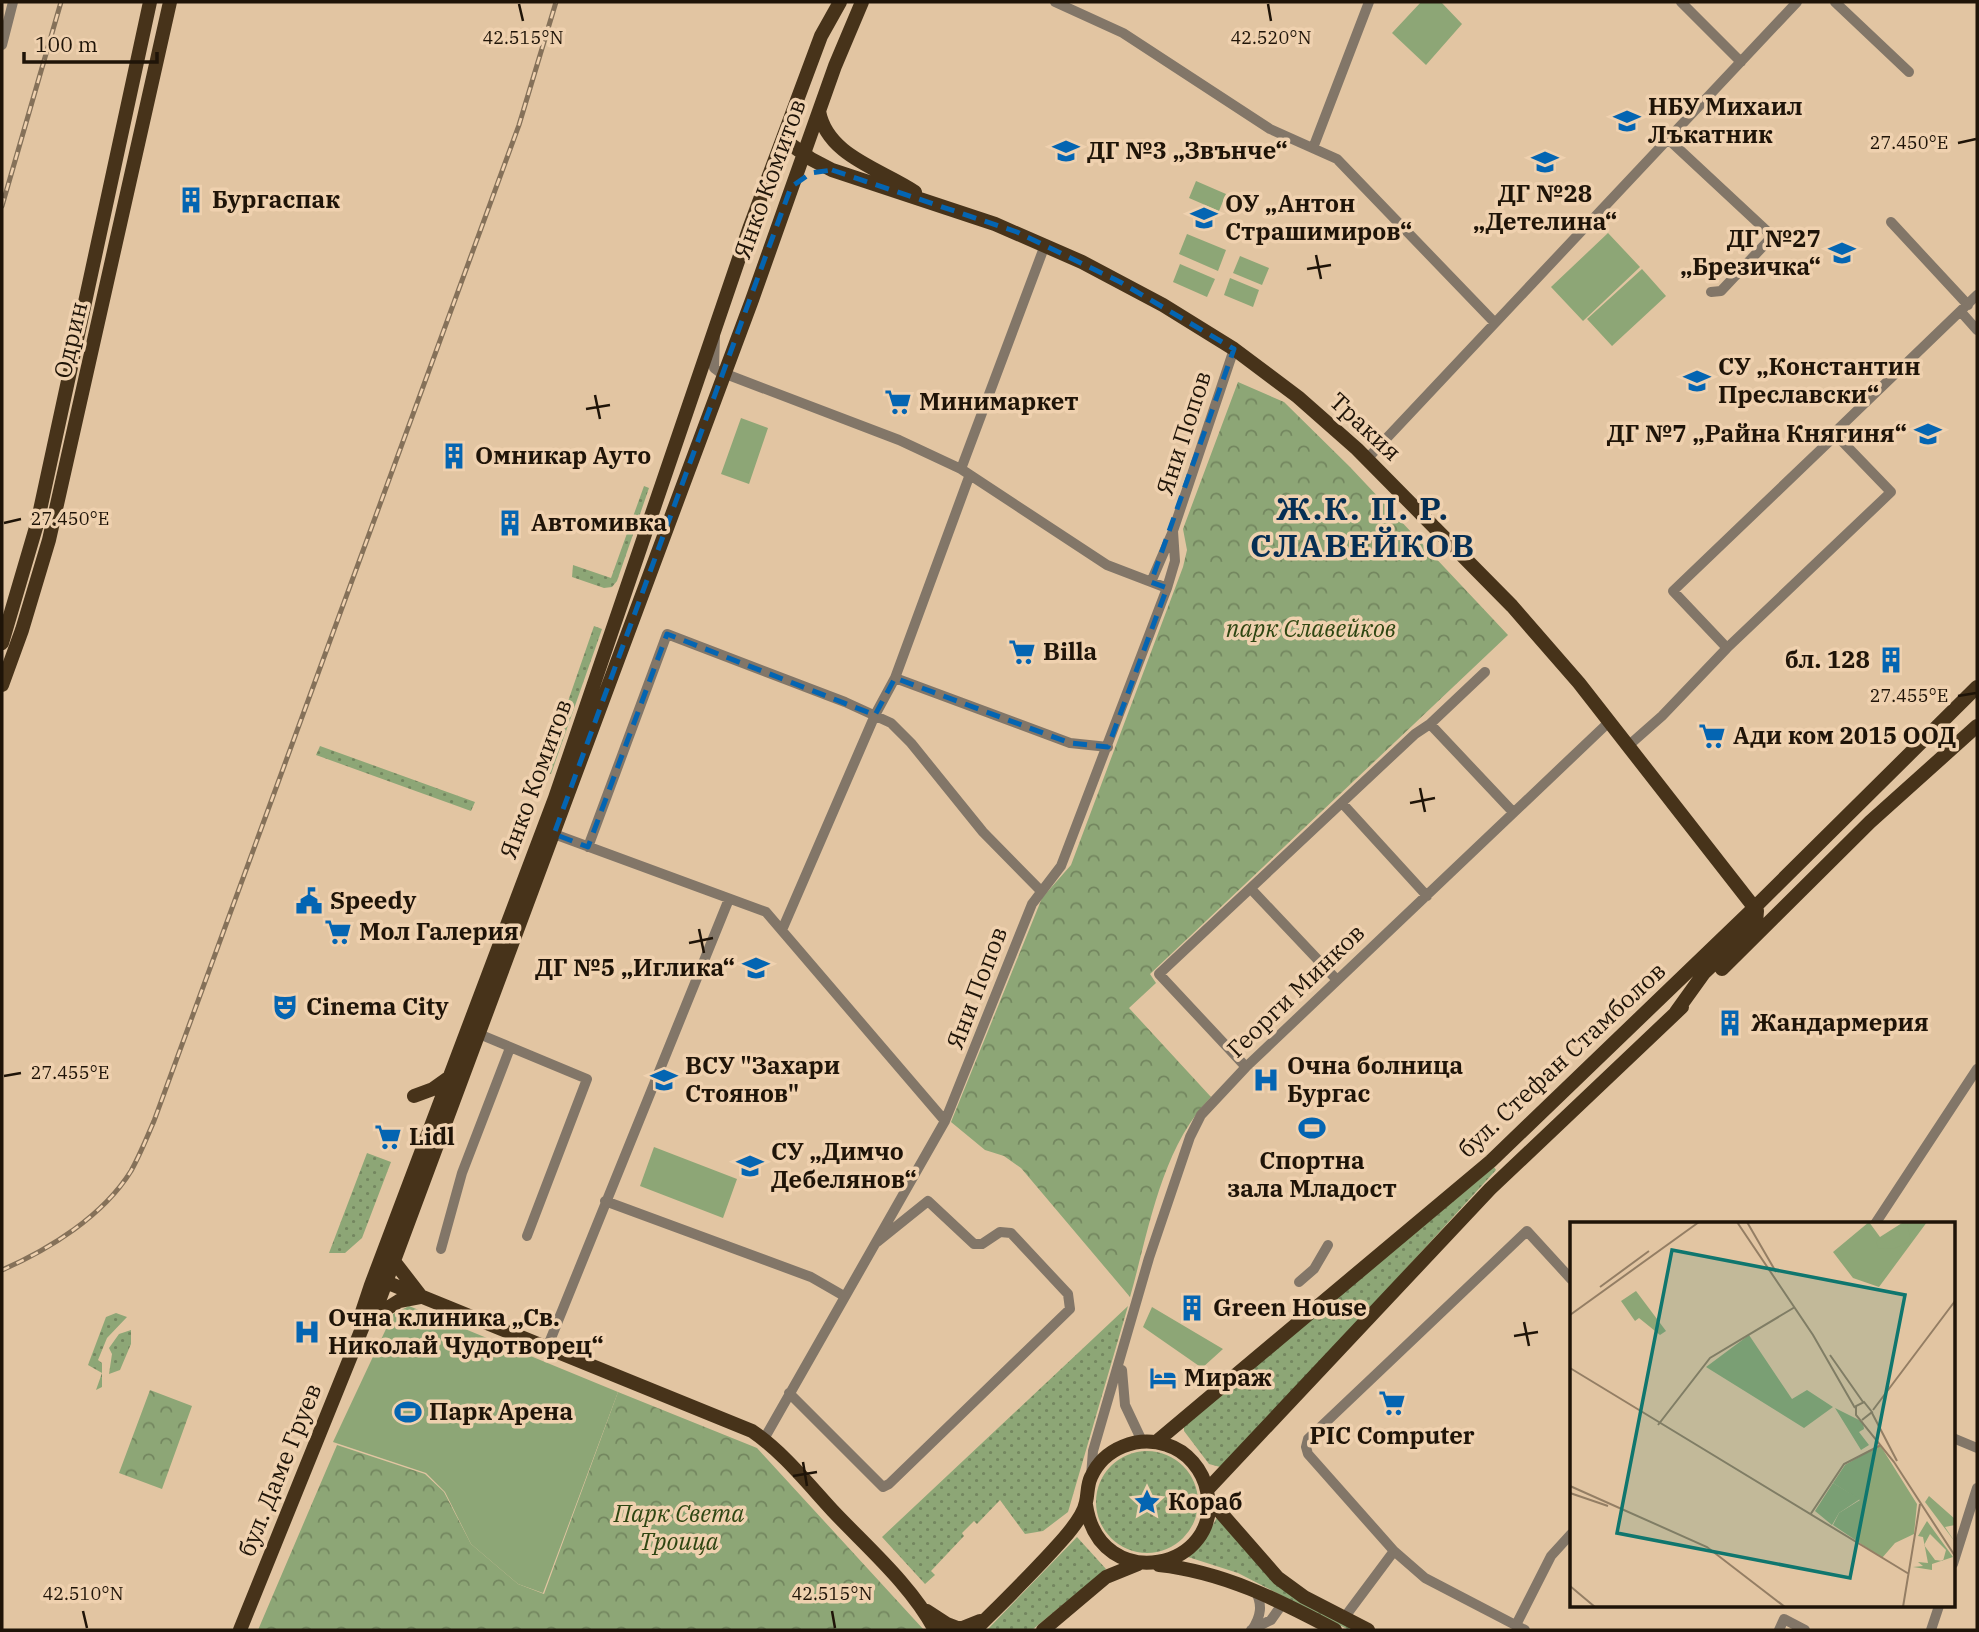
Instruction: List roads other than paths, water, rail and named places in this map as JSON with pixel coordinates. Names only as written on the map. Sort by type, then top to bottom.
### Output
[{"type":"main road","name":"Одрин","points":[[2,643],[37,524],[150,2]]},
{"type":"main road","name":"Одрин","points":[[2,685],[39,578],[170,2]]},
{"type":"main road","name":"Янко Комитов","points":[[393,1260],[443,1107],[448,1078],[555,798],[783,139],[821,36],[840,2]]},
{"type":"main road","name":"Янко Комитов","points":[[390,1234],[443,1107],[478,1034],[752,300],[819,111],[862,2]]},
{"type":"main road","points":[[819,111],[822,125],[830,140],[853,157]]},
{"type":"main road","points":[[783,139],[806,148],[853,157]]},
{"type":"main road","name":"Тракия","points":[[806,148],[832,170],[871,185],[928,200],[1045,245],[1163,305],[1234,349],[1298,397],[1367,459],[1512,606],[1609,722],[1755,908]]},
{"type":"main road","name":"Тракия","points":[[853,157],[928,200]]},
{"type":"main road","points":[[791,187],[811,173],[832,170]]},
{"type":"main road","points":[[730,286],[738,284],[747,288],[752,300]]},
{"type":"main road","points":[[78,330],[80,346],[72,390],[79,404]]},
{"type":"main road","name":"бул. Стефан Стамболов","points":[[1149,1441],[1491,1161],[1755,908],[1977,687]]},
{"type":"main road","name":"бул. Стефан Стамболов","points":[[1208,1494],[1490,1189],[1757,937],[1870,822],[1977,726]]},
{"type":"main road","points":[[1676,1012],[1704,973],[1756,923],[1758,915],[1755,908]]},
{"type":"main road","points":[[414,1096],[433,1089],[448,1078]]},
{"type":"main road","name":"бул. Даме Груев","points":[[379,1280],[390,1234]]},
{"type":"main road","points":[[393,1260],[421,1296]]},
{"type":"main road","name":"бул. Даме Груев","points":[[240,1630],[368,1322],[361,1315],[393,1260]]},
{"type":"main road","points":[[379,1280],[739,1425],[764,1439],[921,1606],[947,1624],[960,1629],[990,1615]]},
{"type":"main road","points":[[368,1322],[399,1301],[421,1296]]},
{"type":"main road","points":[[975,1630],[1066,1536],[1086,1506],[1091,1476],[1107,1456],[1130,1443],[1149,1441],[1183,1453],[1202,1476],[1208,1494],[1208,1512],[1198,1538],[1178,1556],[1106,1577],[1043,1630]]},
{"type":"main road","points":[[1208,1494],[1278,1578],[1304,1597],[1368,1630]]},
{"type":"main road","points":[[1086,1506],[1098,1539],[1116,1556],[1145,1564],[1185,1568],[1254,1589],[1335,1630]]},
{"type":"main road","points":[[921,1606],[935,1630]]},
{"type":"street","points":[[2,46],[13,2]]},
{"type":"street","points":[[1055,2],[1123,33],[1251,118],[1336,159],[1496,323]]},
{"type":"street","points":[[1313,148],[1369,2]]},
{"type":"street","points":[[1681,2],[1741,62]]},
{"type":"street","points":[[1367,459],[1797,2]]},
{"type":"street","points":[[1835,2],[1909,72]]},
{"type":"street","points":[[1668,139],[1766,229],[1769,240],[1721,291],[1711,292]]},
{"type":"street","points":[[1891,222],[1965,308],[1977,330]]},
{"type":"street","points":[[782,930],[875,715],[895,678],[1045,245]]},
{"type":"street","points":[[1727,648],[1673,591],[1977,295]]},
{"type":"street","name":"Янко Комитов","points":[[715,334],[714,368],[724,374]]},
{"type":"street","name":"Яни Попов","points":[[1151,582],[1173,531],[1234,349]]},
{"type":"street","points":[[724,374],[899,440],[965,473],[1107,565],[1167,588]]},
{"type":"street","points":[[1628,746],[1891,492],[1836,435]]},
{"type":"street","name":"Яни Попов","points":[[764,1439],[945,1121],[1029,911],[1061,866],[1167,588],[1175,561],[1173,531]]},
{"type":"street","points":[[588,847],[667,634],[891,723],[911,743],[983,832],[1041,891]]},
{"type":"street","points":[[1246,1067],[1159,974],[1485,672]]},
{"type":"street","points":[[895,678],[1070,743],[1108,747]]},
{"type":"street","name":"Георги Минков","points":[[1091,1476],[1093,1451],[1122,1360],[1149,1258],[1190,1137],[1201,1115],[1246,1067],[1609,722]]},
{"type":"street","points":[[1430,724],[1513,813]]},
{"type":"street","points":[[1342,803],[1427,896]]},
{"type":"street","points":[[554,834],[766,912],[945,1121]]},
{"type":"street","points":[[1251,889],[1337,980]]},
{"type":"street","points":[[547,1349],[729,899]]},
{"type":"street","points":[[478,1034],[587,1079],[527,1236]]},
{"type":"street","points":[[441,1249],[462,1173],[510,1048]]},
{"type":"street","points":[[1876,1222],[1977,1069]]},
{"type":"street","points":[[605,1201],[811,1277],[844,1296]]},
{"type":"street","points":[[789,1394],[883,1487],[1070,1309],[1068,1294],[1011,1233],[1000,1232],[982,1244],[974,1244],[928,1201],[873,1245]]},
{"type":"street","points":[[1570,1278],[1527,1231],[1308,1439],[1306,1447],[1308,1454],[1394,1552],[1424,1578],[1520,1628],[1551,1556],[1570,1535]]},
{"type":"street","points":[[1299,1282],[1314,1269],[1328,1245]]},
{"type":"street","name":"Георги Минков","points":[[1122,1360],[1125,1405],[1149,1441]]},
{"type":"street","points":[[1954,1438],[1977,1448]]},
{"type":"street","points":[[1954,1561],[1977,1488]]},
{"type":"street","points":[[1343,1618],[1394,1552]]},
{"type":"street","points":[[1251,1630],[1259,1618],[1261,1605],[1254,1589]]},
{"type":"street","points":[[1251,1630],[1271,1620],[1283,1603]]},
{"type":"street","points":[[1931,1630],[1938,1608]]},
{"type":"street","points":[[1779,1630],[1784,1619],[1805,1630]]},
{"type":"railway","points":[[2,206],[61,2]]},
{"type":"railway","points":[[2,1270],[57,1241],[91,1217],[131,1171],[154,1121],[519,125],[556,2]]},
{"type":"place","name":"НБУ Михаил Лъкатник","points":[[1627,121]]},
{"type":"place","name":"ДГ №3 „Звънче“","points":[[1066,151]]},
{"type":"place","name":"ДГ №28 „Детелина“","points":[[1545,162]]},
{"type":"place","name":"Бургаспак","points":[[191,200]]},
{"type":"place","name":"ОУ „Антон Страшимиров“","points":[[1204,218]]},
{"type":"place","name":"ДГ №27 „Брезичка“","points":[[1842,253]]},
{"type":"place","name":"СУ „Константин Преславски“","points":[[1697,381]]},
{"type":"place","name":"Минимаркет","points":[[898,402]]},
{"type":"place","name":"ДГ №7 „Райна Княгиня“","points":[[1928,434]]},
{"type":"place","name":"Омникар Ауто","points":[[454,456]]},
{"type":"place","name":"Автомивка","points":[[510,523]]},
{"type":"place","name":"Billa","points":[[1022,652]]},
{"type":"place","name":"бл. 128","points":[[1891,660]]},
{"type":"place","name":"Ади ком 2015 ООД","points":[[1712,736]]},
{"type":"place","name":"Speedy","points":[[309,901]]},
{"type":"place","name":"Мол Галерия","points":[[338,932]]},
{"type":"place","name":"ДГ №5 „Иглика“","points":[[756,968]]},
{"type":"place","name":"Cinema City","points":[[285,1007]]},
{"type":"place","name":"Жандармерия","points":[[1730,1023]]},
{"type":"place","name":"ВСУ \"Захари Стоянов\"","points":[[664,1080]]},
{"type":"place","name":"Oчна болница Бургас","points":[[1266,1080]]},
{"type":"place","name":"Спортна зала Младост","points":[[1312,1128]]},
{"type":"place","name":"Lidl","points":[[388,1137]]},
{"type":"place","name":"СУ „Димчо Дебелянов“","points":[[750,1166]]},
{"type":"place","name":"Green House","points":[[1192,1308]]},
{"type":"place","name":"Oчна клиника „Св. Николай Чудотворец“","points":[[307,1332]]},
{"type":"place","name":"Мираж","points":[[1163,1378]]},
{"type":"place","name":"PIC Computer","points":[[1392,1403]]},
{"type":"place","name":"Парк Арена","points":[[408,1412]]},
{"type":"place","name":"Кораб","points":[[1147,1502]]},
{"type":"district","name":"Ж.К. П. Р. СЛАВЕЙКОВ","points":[[1363,528]]},
{"type":"park label","name":"парк Славейков","points":[[1311,629]]},
{"type":"park label","name":"Парк Света Троица","points":[[679,1528]]}]
